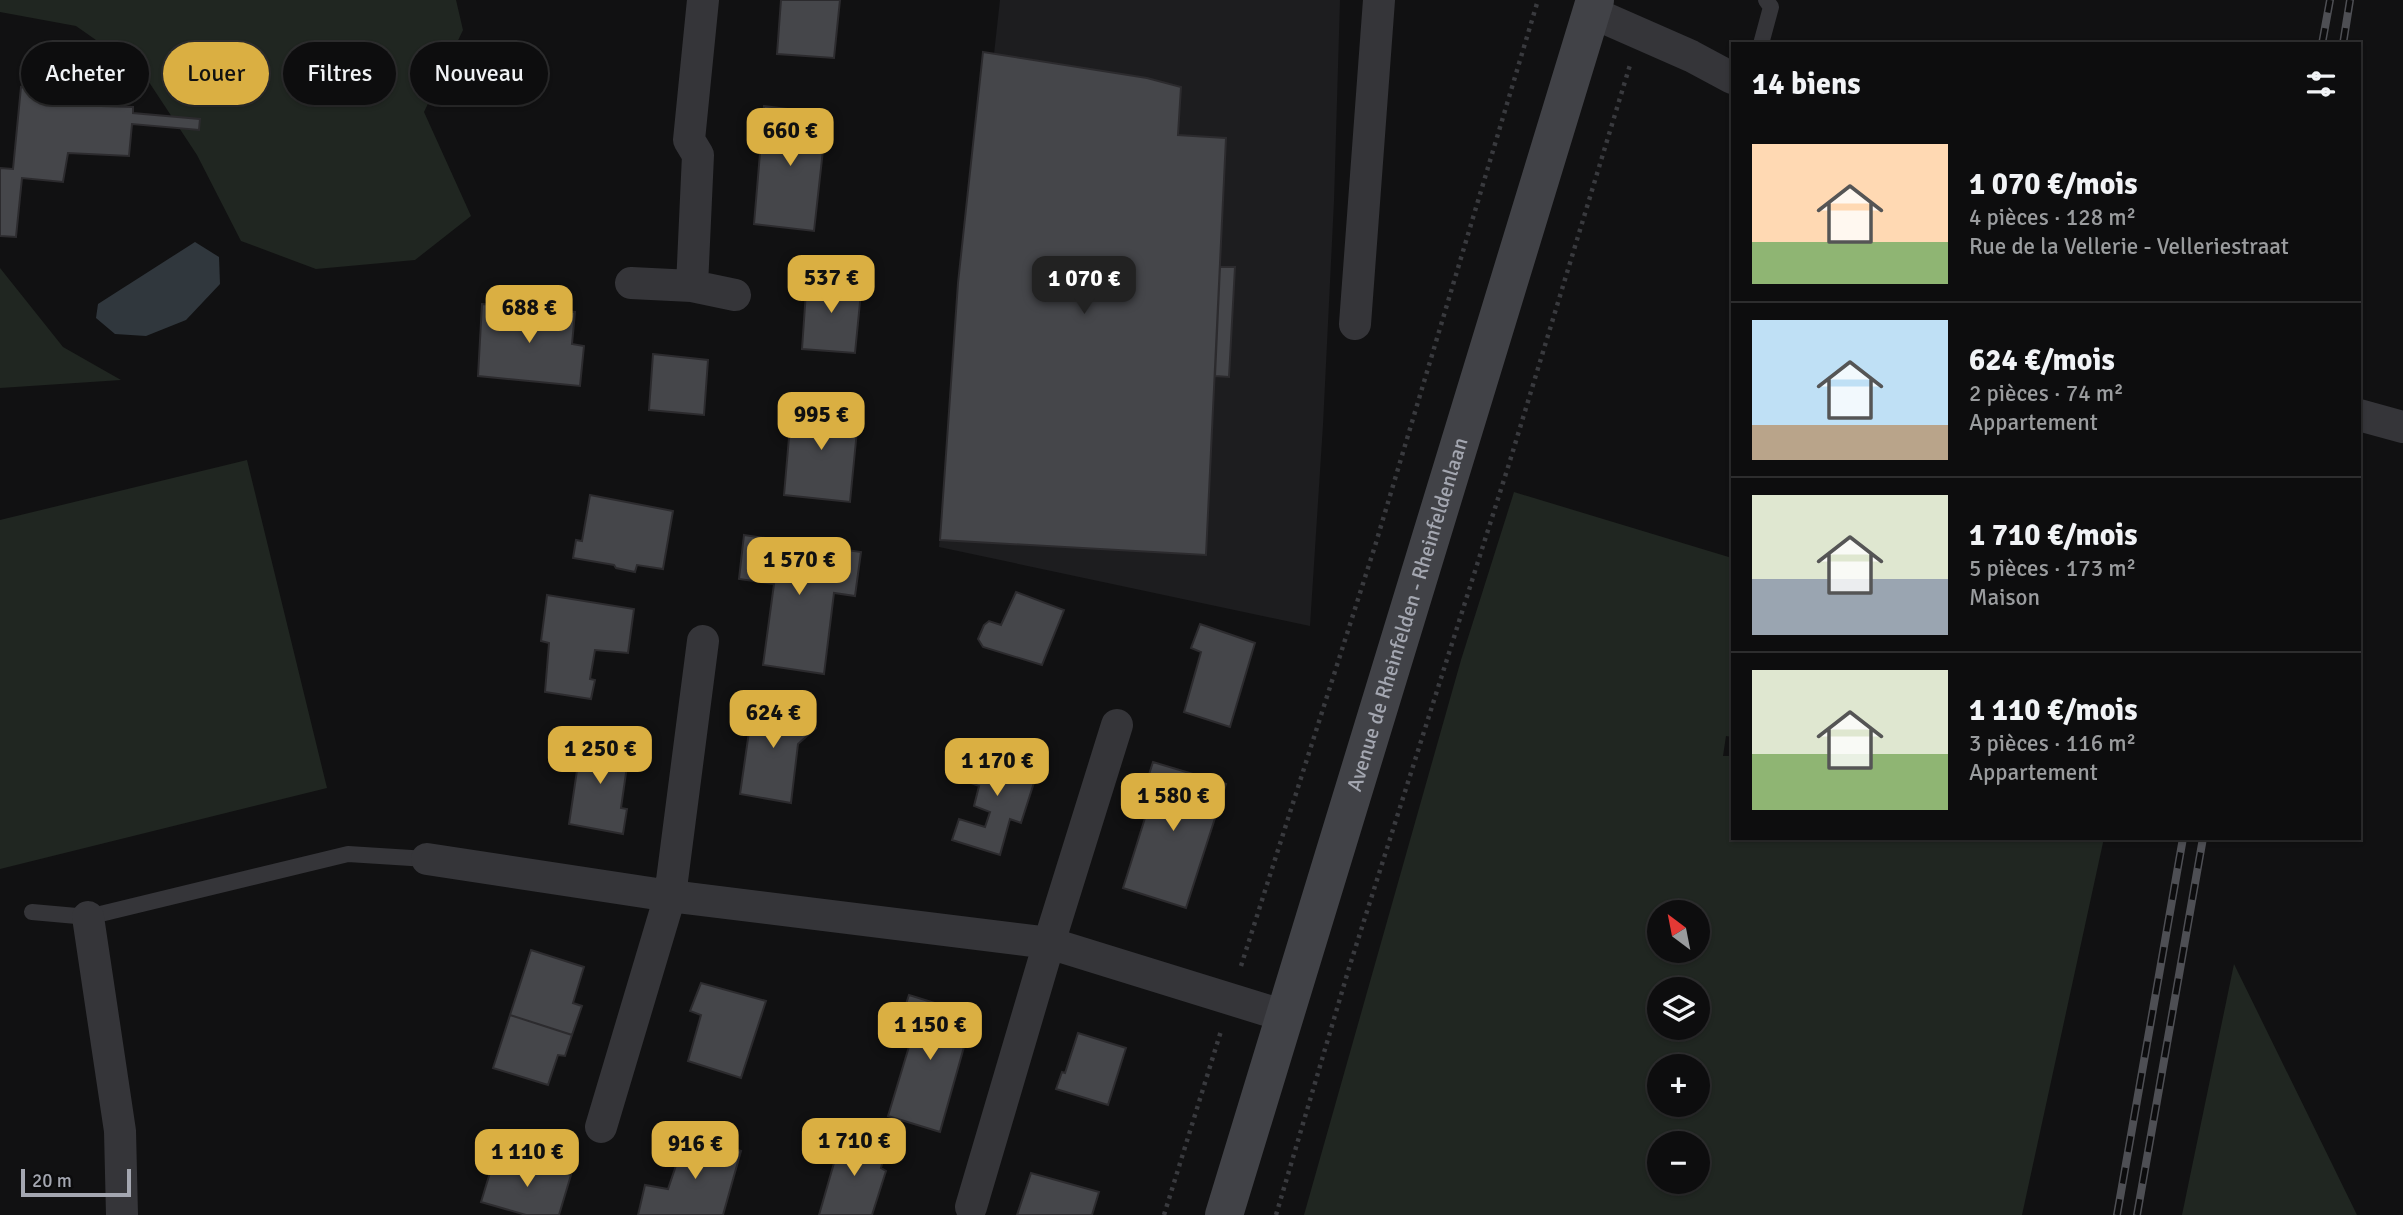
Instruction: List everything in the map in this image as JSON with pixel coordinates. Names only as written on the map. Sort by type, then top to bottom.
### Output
[{"type":"main road","name":"Avenue de Rheinfelden - Rheinfeldenlaan","points":[[1224,1215],[1584,4]]},
{"type":"street","points":[[692,286],[698,155],[689,140],[703,0]]},
{"type":"street","points":[[1355,324],[1379,0]]},
{"type":"street","points":[[1584,4],[1731,78]]},
{"type":"street","points":[[631,283],[692,286],[736,295]]},
{"type":"street","points":[[2361,416],[2403,427]]},
{"type":"street","points":[[601,1128],[670,896],[703,641]]},
{"type":"street","points":[[971,1207],[1117,725]]},
{"type":"street","points":[[427,859],[670,896],[1049,943],[1285,1016]]},
{"type":"street","points":[[88,917],[120,1132],[122,1215]]},
{"type":"lane","points":[[1762,42],[1771,7],[1766,0]]},
{"type":"lane","points":[[32,912],[88,917],[348,854],[427,859]]},
{"type":"path","points":[[1164,1215],[1375,546],[1538,0]]},
{"type":"path","points":[[1276,1215],[1349,968],[1493,516],[1640,33]]},
{"type":"shaded area","points":[[0,0],[456,0],[463,30],[457,42],[410,42],[410,105],[427,105],[424,112],[471,216],[415,260],[316,269],[241,241],[197,155],[164,105],[269,105],[269,42],[163,42],[163,103],[149,82],[149,42],[99,42],[76,26],[0,12]]},
{"type":"shaded area","points":[[1000,0],[1340,0],[1334,201],[1310,626],[939,547],[983,52],[994,54]]},
{"type":"shaded area","points":[[195,242],[219,257],[220,284],[186,320],[146,336],[115,334],[96,318],[98,304]]},
{"type":"shaded area","points":[[0,268],[63,347],[121,380],[0,388]]},
{"type":"shaded area","points":[[247,460],[327,788],[0,869],[0,520]]},
{"type":"shaded area","points":[[1514,492],[1731,558],[1731,737],[1726,736],[1723,756],[1731,756],[1731,840],[2104,840],[2022,1215],[1304,1215],[1461,660]]},
{"type":"shaded area","points":[[2234,964],[2357,1215],[2182,1215]]},
{"type":"building","points":[[781,0],[840,0],[834,58],[777,54]]},
{"type":"building","points":[[983,52],[1147,78],[1181,87],[1178,135],[1226,138],[1206,555],[940,540],[958,283]]},
{"type":"building","points":[[21,87],[21,105],[133,107],[133,113],[200,119],[199,130],[132,124],[129,156],[68,153],[63,182],[22,178],[16,237],[0,236],[0,168],[13,169]]},
{"type":"building","points":[[764,106],[827,114],[814,231],[754,224]]},
{"type":"building","points":[[1220,267],[1235,267],[1229,377],[1215,376]]},
{"type":"building","points":[[807,277],[862,282],[855,353],[802,349]]},
{"type":"building","points":[[482,304],[575,312],[572,344],[584,346],[580,386],[478,376]]},
{"type":"building","points":[[653,354],[708,360],[704,415],[649,410]]},
{"type":"building","points":[[792,403],[859,410],[850,502],[784,495]]},
{"type":"building","points":[[590,495],[673,511],[663,569],[637,565],[635,572],[616,568],[614,565],[573,558],[576,540],[582,541]]},
{"type":"building","points":[[744,535],[861,552],[855,596],[834,593],[824,674],[763,665],[774,584],[739,579]]},
{"type":"building","points":[[1016,592],[1064,610],[1042,665],[983,647],[978,639],[984,625],[989,621],[1001,625]]},
{"type":"building","points":[[547,595],[634,609],[628,653],[595,650],[590,679],[595,680],[591,699],[545,692],[549,643],[541,641]]},
{"type":"building","points":[[1200,624],[1255,643],[1230,727],[1184,712],[1201,652],[1191,648]]},
{"type":"building","points":[[754,697],[784,702],[795,716],[802,711],[816,728],[798,744],[791,803],[740,794]]},
{"type":"building","points":[[582,737],[630,745],[621,808],[627,809],[623,834],[569,824]]},
{"type":"building","points":[[991,749],[1040,764],[1021,823],[1010,819],[1000,855],[952,840],[959,819],[985,827],[990,812],[974,806],[979,786],[963,780],[969,759],[986,764]]},
{"type":"building","points":[[1153,762],[1226,784],[1186,908],[1123,888],[1145,818],[1136,815]]},
{"type":"building","points":[[531,950],[584,967],[573,1003],[582,1006],[572,1035],[510,1015]]},
{"type":"building","points":[[701,983],[766,1001],[741,1078],[688,1061],[701,1015],[690,1011]]},
{"type":"building","points":[[909,995],[973,1015],[940,1132],[888,1116],[914,1030],[899,1025]]},
{"type":"building","points":[[510,1015],[572,1035],[565,1056],[558,1055],[548,1085],[493,1068]]},
{"type":"building","points":[[1078,1033],[1126,1048],[1108,1105],[1056,1089],[1062,1072],[1065,1073]]},
{"type":"building","points":[[687,1133],[741,1151],[723,1215],[638,1215],[645,1185],[668,1189]]},
{"type":"building","points":[[840,1133],[886,1148],[881,1168],[886,1171],[872,1215],[819,1215]]},
{"type":"building","points":[[522,1159],[571,1175],[559,1215],[526,1215],[481,1202],[493,1163],[519,1168]]},
{"type":"building","points":[[1031,1173],[1099,1192],[1092,1215],[1017,1215]]},
{"type":"railway","points":[[2322,42],[2330,0]]},
{"type":"railway","points":[[2343,42],[2350,0]]},
{"type":"railway","points":[[2117,1215],[2183,840]]},
{"type":"railway","points":[[2137,1215],[2203,840]]}]
